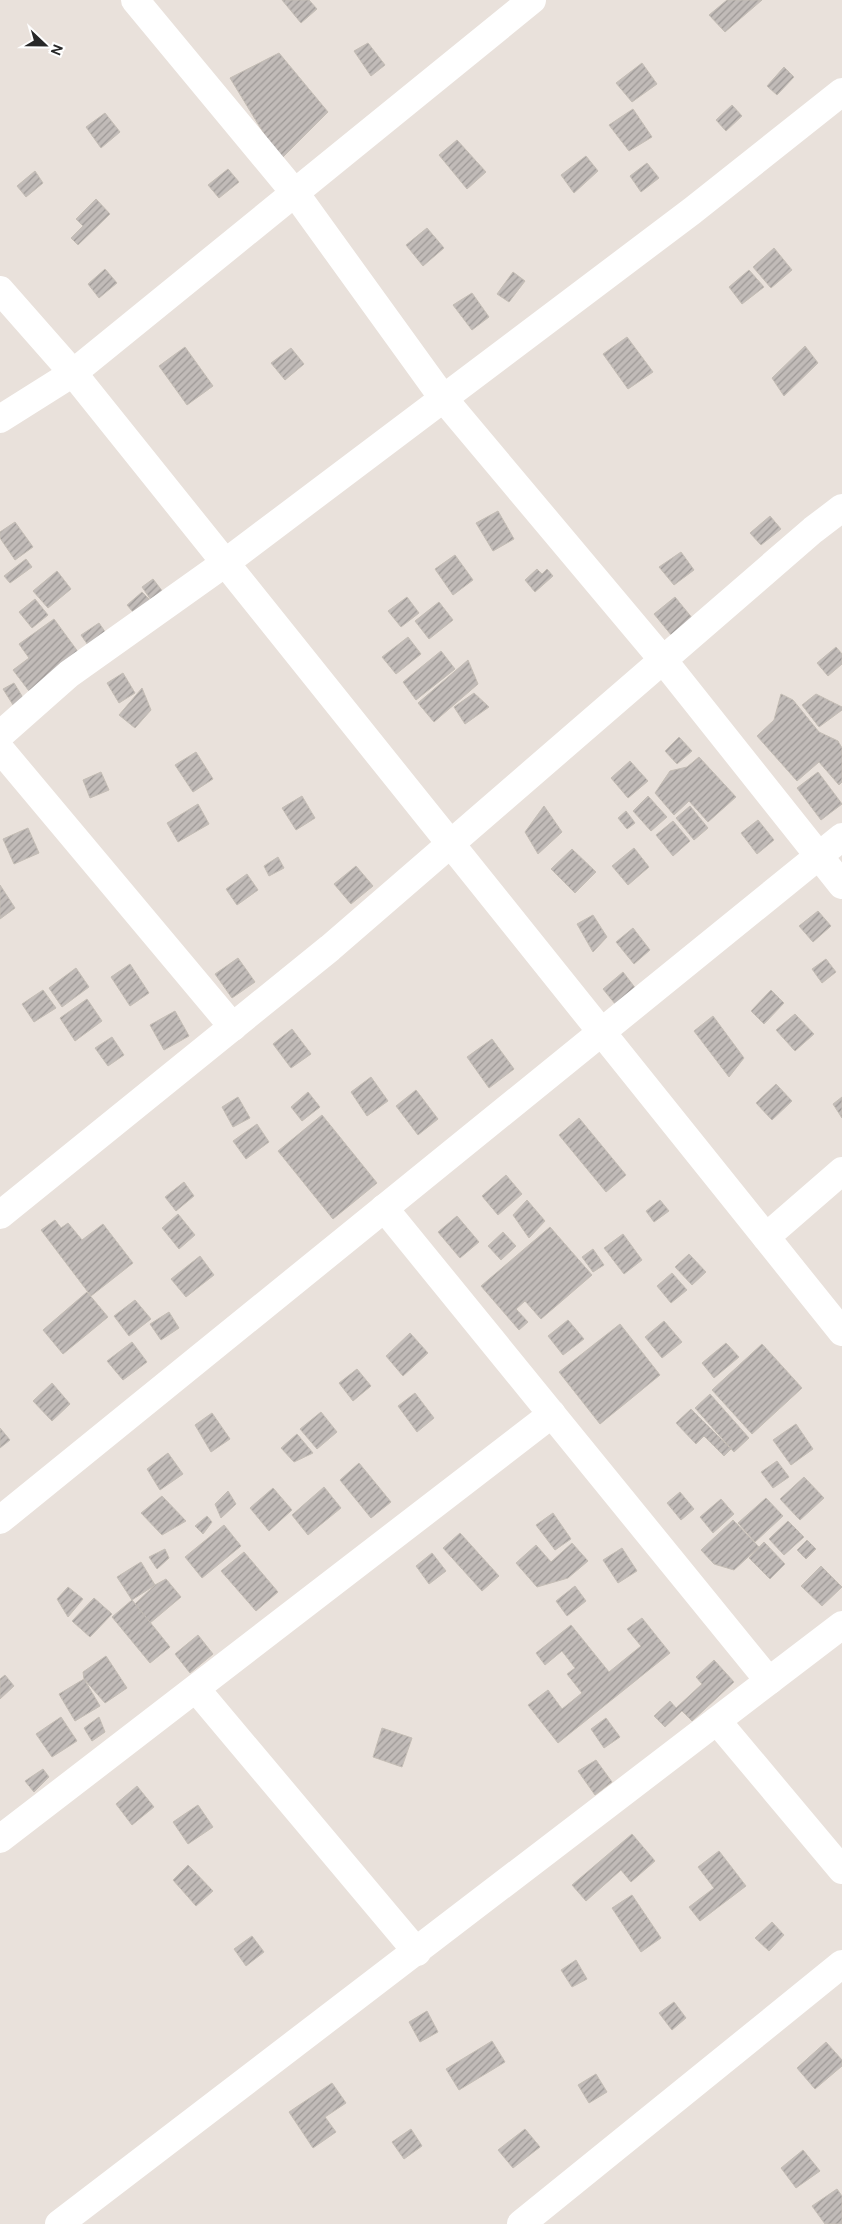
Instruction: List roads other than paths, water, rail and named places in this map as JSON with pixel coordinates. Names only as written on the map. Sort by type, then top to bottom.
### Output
[{"type":"street","points":[[135,0],[295,193],[443,398],[663,660],[842,885]]},
{"type":"street","points":[[0,419],[73,373],[532,0]]},
{"type":"street","points":[[0,735],[69,674],[225,563],[692,211],[842,92]]},
{"type":"street","points":[[0,290],[73,373],[842,1332]]},
{"type":"street","points":[[0,1214],[233,1026],[451,845],[813,530],[842,508]]},
{"type":"street","points":[[0,749],[233,1026]]},
{"type":"street","points":[[0,1520],[842,837]]},
{"type":"street","points":[[766,1237],[842,1171]]},
{"type":"street","points":[[384,1208],[769,1681]]},
{"type":"street","points":[[0,1839],[552,1414]]},
{"type":"street","points":[[59,2224],[842,1625]]},
{"type":"street","points":[[196,1689],[417,1952]]},
{"type":"street","points":[[716,1721],[842,1870]]},
{"type":"street","points":[[521,2224],[842,1964]]}]
